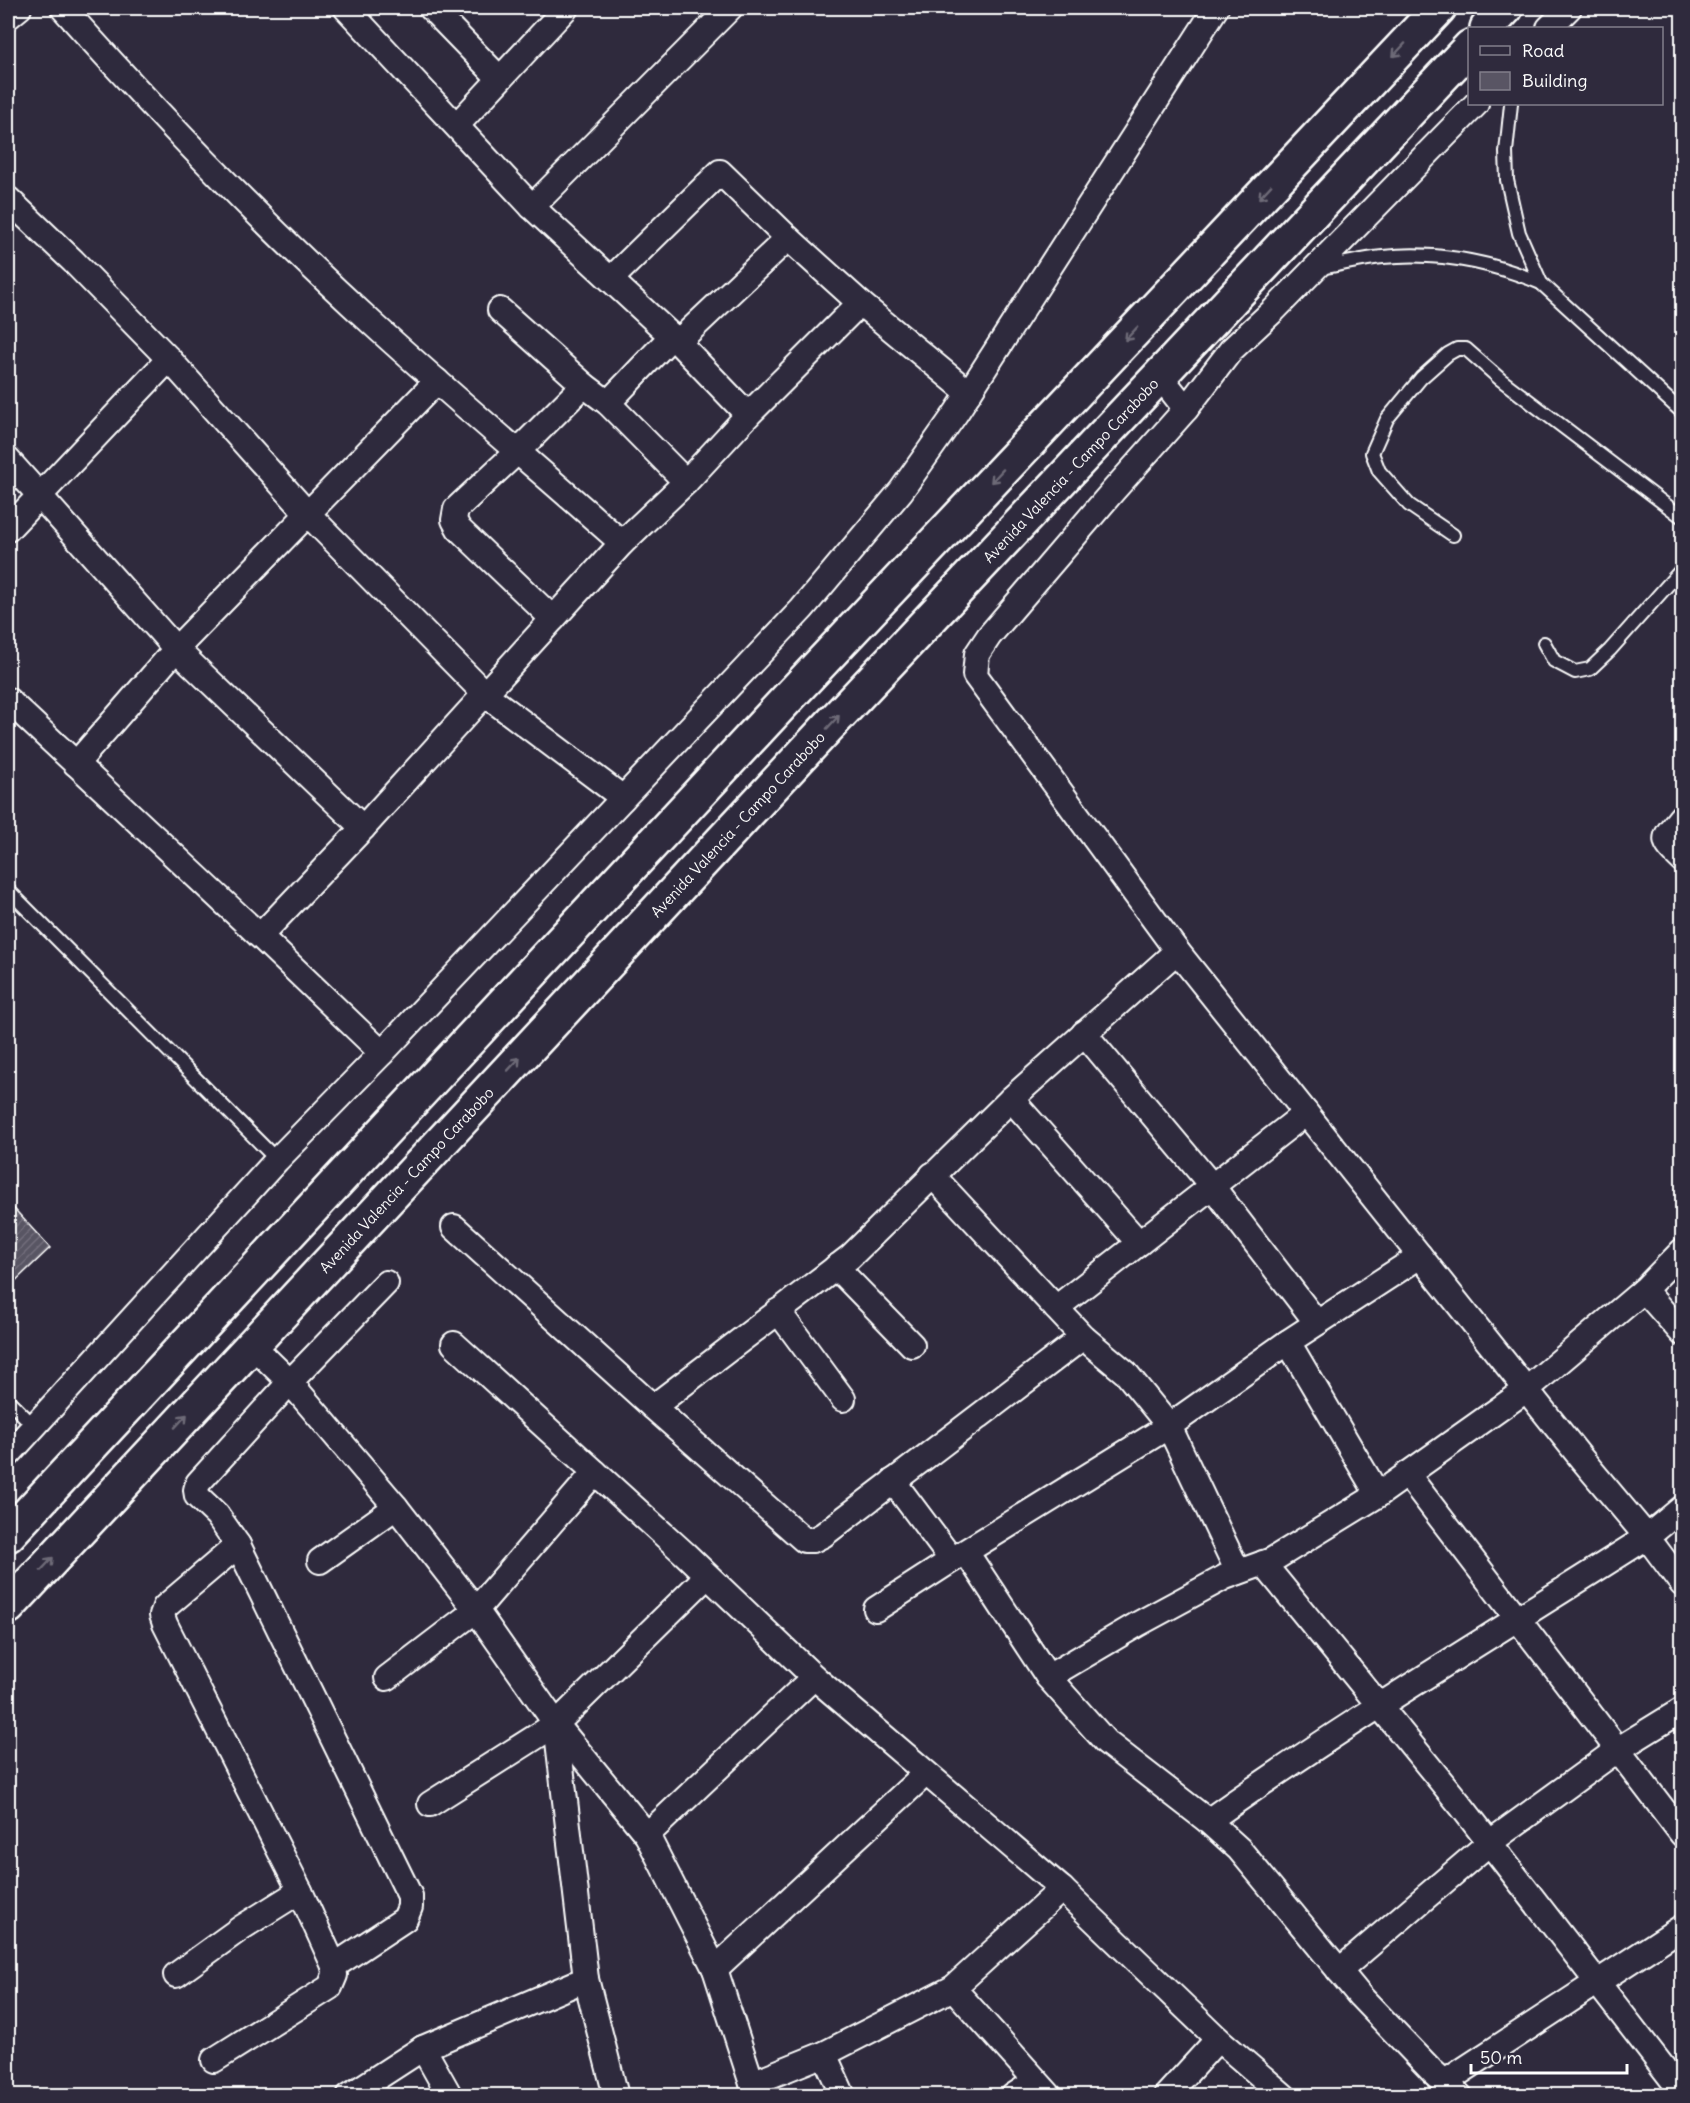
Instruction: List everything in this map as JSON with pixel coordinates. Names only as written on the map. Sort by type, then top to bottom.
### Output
[{"type":"highway","points":[[8,1534],[786,700],[1439,8]]},
{"type":"highway","points":[[1487,27],[1506,8]]},
{"type":"highway","name":"Avenida Valencia - Campo Carabobo","points":[[8,1607],[827,728],[1468,49]]},
{"type":"street","points":[[8,17],[19,8]]},
{"type":"street","points":[[63,8],[135,90],[363,315],[622,543]]},
{"type":"street","points":[[346,8],[532,207],[675,339],[748,415]]},
{"type":"street","points":[[431,8],[500,78]]},
{"type":"street","points":[[457,125],[566,8]]},
{"type":"street","points":[[532,207],[730,8]]},
{"type":"street","points":[[8,1455],[278,1160],[802,609],[901,491],[969,393],[1216,8]]},
{"type":"street","points":[[1550,27],[1569,8]]},
{"type":"street","points":[[1475,105],[1231,350],[1186,409],[1113,490],[989,636],[977,654],[975,675],[1177,951],[1683,1584]]},
{"type":"street","points":[[611,279],[720,172],[860,303],[969,393]]},
{"type":"street","points":[[8,199],[74,261],[170,359],[307,513],[486,694],[623,798]]},
{"type":"street","points":[[608,403],[675,339],[788,238]]},
{"type":"street","points":[[260,936],[363,828],[622,543],[686,482],[748,415],[860,303]]},
{"type":"street","points":[[500,310],[584,385],[608,403],[686,482]]},
{"type":"street","points":[[8,529],[170,359]]},
{"type":"street","points":[[1160,376],[1186,409]]},
{"type":"street","points":[[76,764],[176,649],[437,381]]},
{"type":"street","points":[[553,619],[459,529],[454,520],[456,509],[584,385]]},
{"type":"street","points":[[8,459],[176,649],[363,828]]},
{"type":"street","points":[[8,700],[382,1053]]},
{"type":"street","points":[[1683,816],[1666,835],[1665,841],[1683,860]]},
{"type":"street","points":[[653,1407],[850,1257],[1011,1099],[1177,951]]},
{"type":"street","points":[[1084,1033],[1212,1186],[1317,1323]]},
{"type":"street","points":[[1011,1099],[1139,1243]]},
{"type":"street","points":[[1056,1308],[1306,1113]]},
{"type":"street","points":[[932,1175],[1083,1337],[1126,1373],[1169,1426],[1238,1572]]},
{"type":"street","points":[[454,1227],[804,1540],[813,1540],[823,1535],[1083,1337]]},
{"type":"street","points":[[1048,1677],[1225,1577],[1272,1560],[1378,1495],[1526,1390],[1644,1290],[1683,1251]]},
{"type":"street","points":[[876,1609],[1169,1426],[1288,1342],[1420,1256]]},
{"type":"street","points":[[836,1267],[912,1345]]},
{"type":"street","points":[[334,1966],[405,1919],[410,1907],[410,1896],[238,1545],[217,1515],[197,1496],[196,1490],[198,1483],[290,1382],[386,1283]]},
{"type":"street","points":[[1644,1290],[1683,1333]]},
{"type":"street","points":[[778,1311],[843,1400]]},
{"type":"street","points":[[1288,1342],[1378,1495]]},
{"type":"street","points":[[454,1344],[684,1553],[814,1677],[1062,1889],[1218,2039],[1284,2096]]},
{"type":"street","points":[[252,1345],[290,1382],[396,1507],[476,1610],[556,1724],[646,1836],[715,1969],[754,2089],[952,1988],[1062,1889]]},
{"type":"street","points":[[387,1678],[476,1610],[595,1472]]},
{"type":"street","points":[[1407,1474],[1683,1834]]},
{"type":"street","points":[[893,1481],[959,1556],[1048,1677],[1106,1742],[1209,1821],[1239,1849],[1360,1996],[1453,2089],[1598,1983],[1683,1927]]},
{"type":"street","points":[[320,1561],[396,1507]]},
{"type":"street","points":[[1209,1821],[1379,1707],[1647,1537],[1683,1508]]},
{"type":"street","points":[[214,2060],[330,1987],[335,1975],[334,1966],[300,1891],[162,1615],[165,1606],[238,1545]]},
{"type":"street","points":[[1263,1563],[1489,1843],[1683,2092]]},
{"type":"street","points":[[430,1804],[556,1724],[707,1576]]},
{"type":"street","points":[[646,1836],[814,1677]]},
{"type":"street","points":[[1339,1971],[1489,1843],[1617,1750],[1683,1710]]},
{"type":"street","points":[[556,1724],[586,1979],[616,2096]]},
{"type":"street","points":[[715,1969],[925,1774]]},
{"type":"street","points":[[176,1975],[242,1928],[300,1891]]},
{"type":"street","points":[[348,2096],[423,2048],[586,1979]]},
{"type":"street","points":[[952,1988],[1043,2088],[1013,2096]]},
{"type":"street","points":[[1166,2096],[1218,2039]]},
{"type":"street","points":[[423,2048],[450,2096]]},
{"type":"street","points":[[824,2054],[843,2096]]},
{"type":"lane","points":[[1511,105],[1506,152],[1507,180],[1519,233],[1541,283]]},
{"type":"lane","points":[[1315,268],[1383,256],[1436,256],[1490,265],[1541,283],[1683,412]]},
{"type":"lane","points":[[1453,535],[1408,505],[1379,471],[1372,453],[1387,419],[1421,378],[1457,349],[1466,349],[1500,379],[1683,518]]},
{"type":"lane","points":[[1544,643],[1554,662],[1575,672],[1590,669],[1683,569]]},
{"type":"lane","points":[[8,890],[278,1160]]},
{"type":"lane","points":[[8,1400],[34,1426]]},
{"type":"building","points":[[8,1202],[50,1248],[8,1288]]}]
